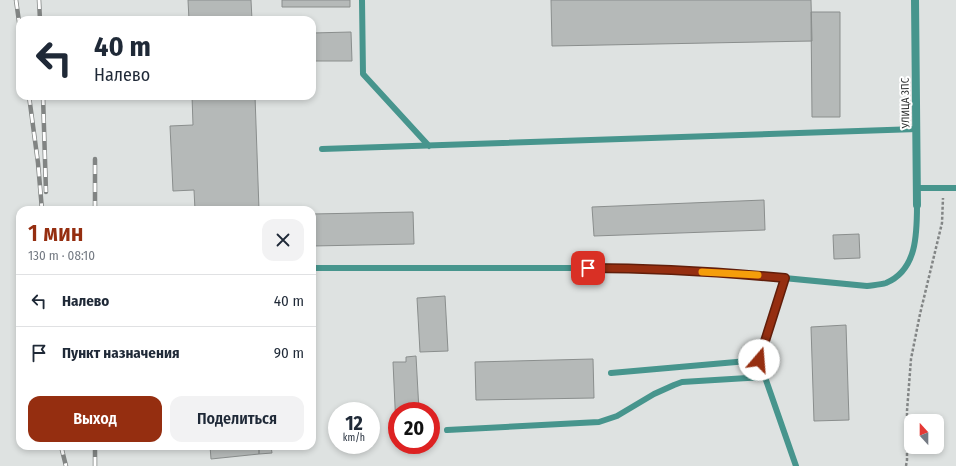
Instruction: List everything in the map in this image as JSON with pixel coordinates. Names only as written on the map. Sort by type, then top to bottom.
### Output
[{"type":"street","name":"УЛИЦА 3ПС","points":[[915,0],[917,205]]},
{"type":"lane","points":[[362,0],[363,74],[429,146]]},
{"type":"lane","points":[[322,149],[917,129]]},
{"type":"lane","points":[[917,188],[956,188]]},
{"type":"lane","points":[[316,268],[634,268],[753,275],[867,286],[884,284],[896,278],[906,268],[912,257],[917,228],[917,205]]},
{"type":"lane","points":[[785,278],[759,360],[796,466]]},
{"type":"lane","points":[[610,373],[759,360]]},
{"type":"lane","points":[[447,430],[599,422],[617,416],[654,394],[682,382],[765,377]]},
{"type":"path","points":[[906,466],[907,411],[912,360],[920,314],[942,223],[942,187]]},
{"type":"building","points":[[188,0],[251,0],[252,16],[189,16]]},
{"type":"building","points":[[282,0],[350,0],[350,7],[282,7]]},
{"type":"building","points":[[551,0],[811,0],[812,41],[552,46]]},
{"type":"building","points":[[811,12],[840,12],[840,117],[812,117]]},
{"type":"building","points":[[351,32],[352,61],[316,61],[316,33]]},
{"type":"building","points":[[192,100],[255,100],[259,206],[195,206],[194,190],[173,191],[170,126],[193,125]]},
{"type":"building","points":[[764,200],[765,230],[594,236],[592,207]]},
{"type":"building","points":[[413,212],[414,244],[316,246],[316,214]]},
{"type":"building","points":[[859,234],[860,258],[834,259],[833,235]]},
{"type":"building","points":[[445,296],[448,351],[420,352],[417,298]]},
{"type":"building","points":[[846,325],[849,420],[814,421],[811,327]]},
{"type":"building","points":[[416,356],[419,402],[395,402],[393,362],[406,362],[406,357]]},
{"type":"building","points":[[593,359],[594,398],[476,400],[475,362]]},
{"type":"building","points":[[210,450],[259,450],[259,454],[211,459]]},
{"type":"building","points":[[259,450],[272,450],[272,453],[259,454]]},
{"type":"railway","points":[[16,0],[18,16]]},
{"type":"railway","points":[[39,0],[40,16]]},
{"type":"railway","points":[[30,100],[38,163],[42,206]]},
{"type":"railway","points":[[43,100],[46,192]]},
{"type":"railway","points":[[95,159],[95,206]]},
{"type":"railway","points":[[62,450],[66,466]]},
{"type":"railway","points":[[95,450],[95,466]]},
{"type":"slow traffic","points":[[702,272],[758,275]]},
{"type":"route","points":[[588,268],[634,268],[785,278],[759,360]]}]
